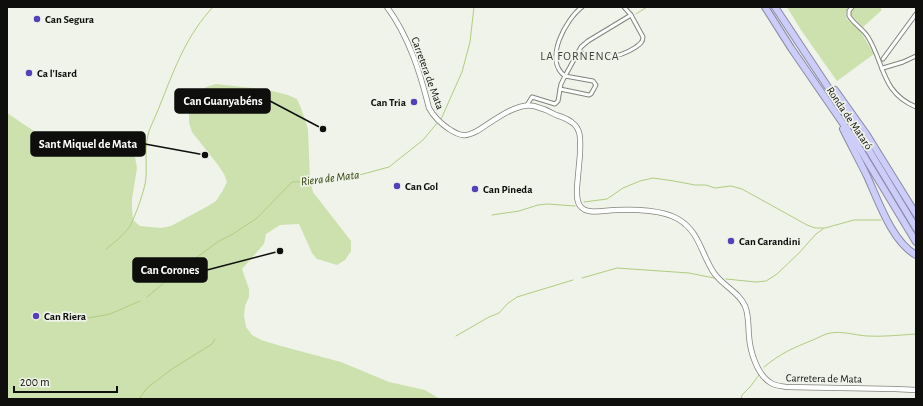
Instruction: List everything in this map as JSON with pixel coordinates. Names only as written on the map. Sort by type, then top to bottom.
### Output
[{"type":"highway","name":"Ronda de Mataró","points":[[765,7],[791,48],[855,141],[916,242]]},
{"type":"highway","name":"Ronda de Mataró","points":[[775,7],[861,137],[916,228]]},
{"type":"highway","points":[[799,45],[809,55],[867,135],[916,214]]},
{"type":"highway","points":[[834,112],[856,154],[891,228],[902,244],[916,256]]},
{"type":"street","name":"Carretera de Mata","points":[[387,7],[400,26],[408,42],[421,76],[429,108],[435,118],[443,125],[464,136],[473,133],[520,106],[527,105],[538,107],[566,118],[574,124],[580,133],[577,196],[578,202],[582,208],[590,211],[625,210],[662,213],[684,222],[693,231],[699,241],[714,273],[739,297],[746,306],[750,347],[754,360],[767,381],[786,387],[915,390]]},
{"type":"street","points":[[560,89],[589,95],[596,85],[593,81],[565,76],[556,65],[557,47],[576,11],[582,7]]},
{"type":"street","points":[[578,52],[599,58],[607,57],[620,55],[642,43],[643,37],[631,15],[624,7]]},
{"type":"street","points":[[852,7],[849,11],[849,16],[866,34],[883,63],[888,66]]},
{"type":"street","points":[[916,14],[881,59],[882,69],[894,92],[905,102],[916,107]]},
{"type":"street","points":[[527,105],[532,97],[554,104],[556,103],[558,101],[560,89],[565,76],[584,43],[631,15]]},
{"type":"street","points":[[882,69],[916,56]]},
{"type":"green space","points":[[787,7],[848,7],[846,18],[860,31],[874,54],[837,81],[801,30]]},
{"type":"green space","points":[[856,7],[880,7],[882,10],[863,27],[850,14],[852,9]]},
{"type":"green space","points":[[216,84],[268,90],[297,99],[308,129],[310,180],[313,192],[351,241],[351,251],[345,260],[337,265],[317,259],[312,253],[299,224],[280,225],[266,234],[264,244],[242,269],[249,289],[249,297],[245,306],[244,316],[246,327],[252,335],[261,340],[341,362],[389,382],[425,390],[440,399],[7,399],[7,113],[43,136],[72,149],[92,150],[117,145],[131,148],[135,157],[137,168],[132,199],[133,220],[140,226],[161,228],[171,226],[216,201],[227,182],[218,165],[192,132],[189,123],[189,112],[193,103],[206,87]]},
{"type":"waterway","points":[[106,249],[128,229],[132,222],[146,182],[146,149],[149,131],[183,51],[196,28],[213,7]]},
{"type":"waterway","name":"Riera de Mata","points":[[440,120],[462,72],[470,42],[474,7]]},
{"type":"waterway","points":[[636,14],[647,7]]},
{"type":"waterway","name":"Riera de Mata","points":[[147,297],[178,271],[219,241],[233,234],[257,218],[292,182],[325,181],[352,177],[389,167],[423,140],[438,122]]},
{"type":"waterway","points":[[584,202],[607,199],[623,188],[640,181],[653,178],[695,185],[706,185],[715,188],[731,186],[742,189],[815,228],[825,228],[854,220],[881,220]]},
{"type":"waterway","points":[[492,215],[519,211],[538,205],[547,204],[575,206]]},
{"type":"waterway","points":[[726,279],[756,282],[766,281],[777,274],[816,234],[823,229]]},
{"type":"waterway","points":[[582,278],[617,268],[689,273],[714,278]]},
{"type":"waterway","points":[[456,336],[499,313],[507,304],[517,297],[573,280]]},
{"type":"waterway","name":"Riera de Mata","points":[[67,322],[110,314],[140,301]]},
{"type":"waterway","points":[[764,367],[787,351],[830,333],[844,333],[862,336],[916,334]]},
{"type":"waterway","points":[[139,399],[147,388],[172,369],[212,344],[215,339]]},
{"type":"waterway","points":[[741,399],[742,395],[759,375]]},
{"type":"place","name":"Can Segura","points":[[37,19]]},
{"type":"place","name":"Ca l'Isard","points":[[29,73]]},
{"type":"place","name":"Can Tria","points":[[414,102]]},
{"type":"place","name":"Can Guanyabéns","points":[[323,129]]},
{"type":"place","name":"Sant Miquel de Mata","points":[[205,155]]},
{"type":"place","name":"Can Gol","points":[[397,186]]},
{"type":"place","name":"Can Pineda","points":[[475,189]]},
{"type":"place","name":"Can Carandini","points":[[731,241]]},
{"type":"place","name":"Can Corones","points":[[280,251]]},
{"type":"place","name":"Can Riera","points":[[36,316]]},
{"type":"district","name":"LA FORNENCA","points":[[580,56]]}]
